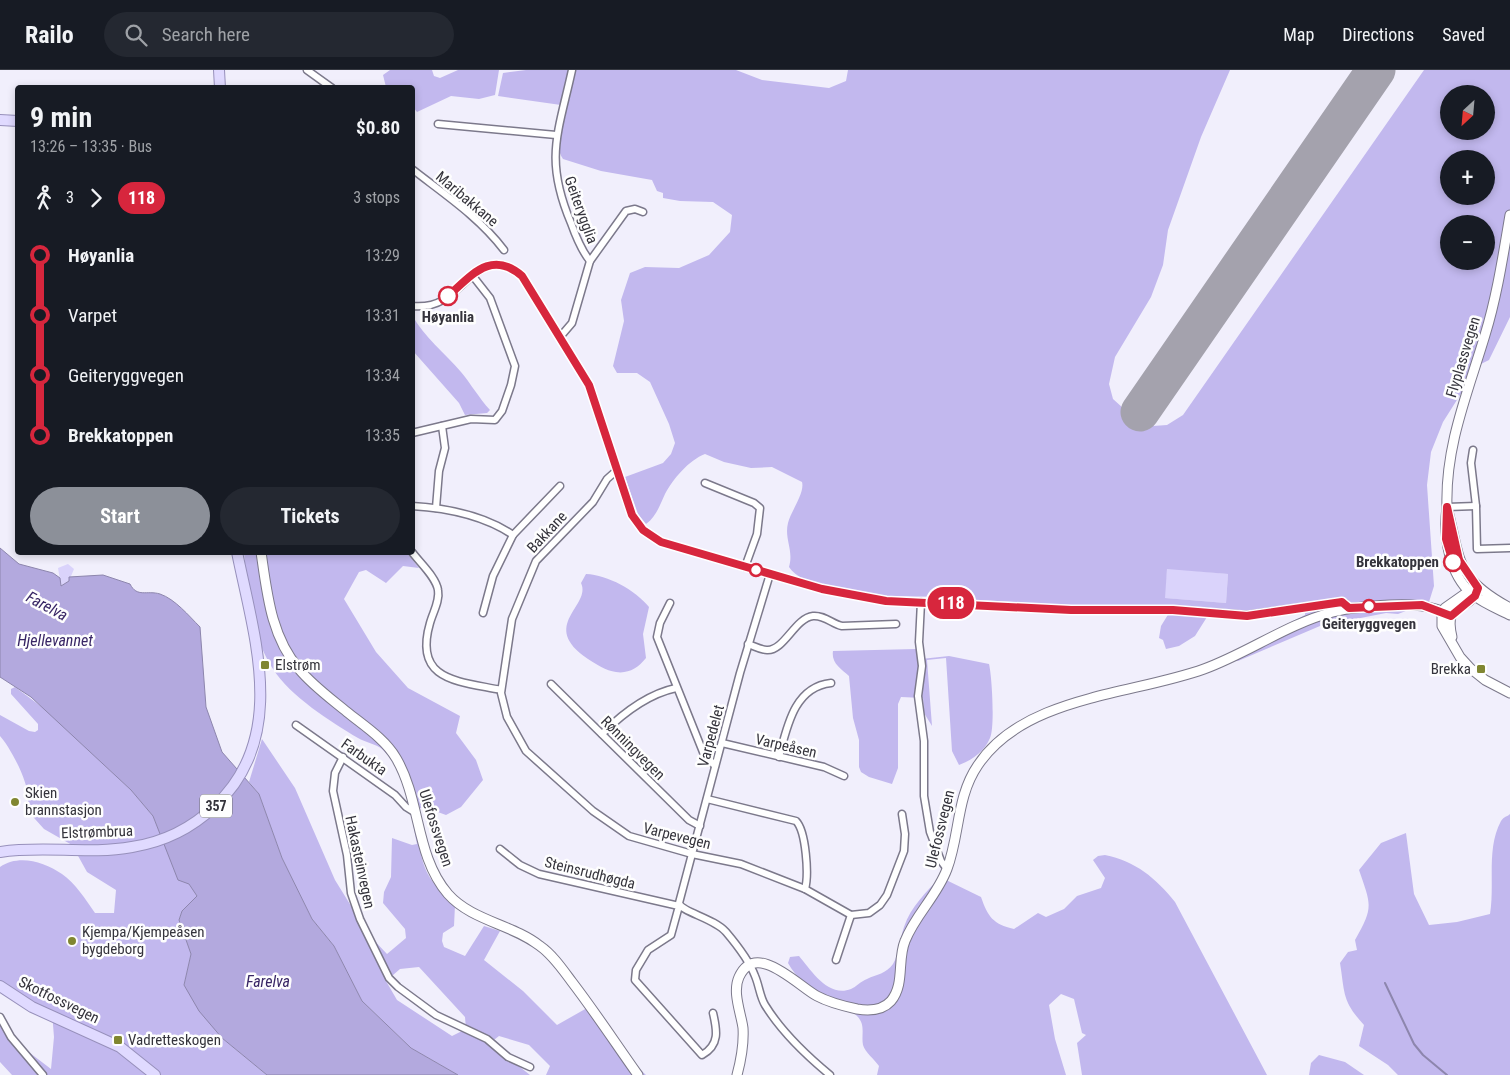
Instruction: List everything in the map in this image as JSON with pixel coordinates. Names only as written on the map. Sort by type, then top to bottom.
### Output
[{"type":"main road","points":[[219,70],[220,85]]},
{"type":"main road","points":[[224,70],[225,85]]},
{"type":"main road","points":[[0,120],[15,121]]},
{"type":"main road","name":"Elstrømbrua","points":[[0,852],[38,848],[123,849],[170,836],[200,819],[218,803],[232,786],[247,762],[255,741],[260,715],[259,667],[237,555]]},
{"type":"main road","name":"Skotfossvegen","points":[[0,986],[32,1007],[114,1044],[155,1075]]},
{"type":"street","points":[[307,70],[328,85]]},
{"type":"street","name":"Geiterygglia","points":[[572,70],[556,135],[556,177],[572,227],[590,261]]},
{"type":"street","points":[[438,124],[556,135]]},
{"type":"street","name":"Maribakkane","points":[[415,171],[469,214],[491,234],[504,250]]},
{"type":"street","points":[[560,337],[572,323],[590,261],[626,211],[635,209],[643,212]]},
{"type":"street","name":"Flyplassvegen","points":[[1474,591],[1459,560],[1447,507],[1448,471],[1454,435],[1492,311],[1510,215]]},
{"type":"street","points":[[415,306],[425,306],[444,300],[484,267],[494,265],[506,267],[517,272],[530,288],[589,385],[632,515],[648,534],[666,544],[863,598],[1071,610],[1173,610],[1247,616],[1336,603],[1345,604],[1349,608]]},
{"type":"street","points":[[415,432],[471,419],[498,418],[502,411],[514,376],[513,357],[490,298],[472,275]]},
{"type":"street","points":[[436,508],[439,471],[445,448],[442,426]]},
{"type":"street","points":[[1473,450],[1471,463],[1476,506],[1477,549],[1510,548]]},
{"type":"street","name":"Bakkane","points":[[512,619],[536,561],[593,502],[607,479],[616,471]]},
{"type":"street","points":[[705,483],[760,508],[757,534],[745,567]]},
{"type":"street","points":[[483,613],[492,578],[513,534],[560,486]]},
{"type":"street","points":[[415,506],[436,508],[494,523],[513,534]]},
{"type":"street","points":[[1447,507],[1476,506]]},
{"type":"street","name":"Ulefossvegen","points":[[262,555],[274,625],[287,652],[306,678],[391,750],[400,764],[427,856],[447,892],[464,907],[520,934],[547,952],[584,998],[638,1075]]},
{"type":"street","points":[[414,555],[435,582],[439,591],[428,633],[426,653],[430,665],[439,673],[452,679],[501,690]]},
{"type":"street","name":"Varpedelet","points":[[713,1013],[716,1039],[711,1050],[702,1055],[634,980],[636,970],[648,950],[671,935],[748,644],[770,574]]},
{"type":"street","points":[[1474,591],[1510,608]]},
{"type":"street","points":[[1474,591],[1447,613],[1442,626],[1460,657],[1477,674],[1510,693]]},
{"type":"street","points":[[1474,591],[1510,615]]},
{"type":"street","points":[[921,602],[920,642],[922,666],[918,696],[924,748],[926,811],[933,840],[947,869]]},
{"type":"street","points":[[670,603],[660,623],[657,637],[703,752],[716,766]]},
{"type":"street","name":"Ulefossvegen","points":[[750,965],[762,963],[776,967],[815,995],[834,1003],[862,1010],[881,1008],[889,1003],[896,993],[905,940],[935,895],[947,869],[960,807],[968,782],[984,757],[1009,734],[1032,720],[1064,706],[1206,668],[1302,623],[1349,608],[1422,605],[1447,613]]},
{"type":"street","points":[[748,644],[767,650],[774,648],[804,619],[812,616],[825,618],[842,626],[896,624]]},
{"type":"street","name":"Varpevegen","points":[[512,619],[501,690],[507,717],[518,739],[537,763],[558,782],[623,833],[650,844],[738,863],[805,889],[851,915]]},
{"type":"street","points":[[779,757],[789,719],[800,702],[817,686],[831,683]]},
{"type":"street","name":"Rønningvegen","points":[[551,684],[689,820],[700,826]]},
{"type":"street","points":[[602,734],[656,694],[676,688]]},
{"type":"street","name":"Farbukta","points":[[296,726],[343,757],[414,812]]},
{"type":"street","name":"Varpeåsen","points":[[722,743],[831,769],[844,776]]},
{"type":"street","name":"Hakasteinvegen","points":[[343,757],[335,773],[334,791],[347,855],[351,894],[360,919],[389,978],[398,987],[436,1014],[487,1039],[508,1056],[530,1066]]},
{"type":"street","points":[[707,799],[796,821],[802,831],[805,889]]},
{"type":"street","points":[[836,960],[851,915],[869,913],[880,905],[887,895],[904,851],[905,834],[902,814]]},
{"type":"street","name":"Steinsrudhøgda","points":[[500,849],[520,865],[539,874],[679,906]]},
{"type":"street","points":[[679,906],[684,910],[711,919],[719,925],[750,965],[763,1001],[769,1011],[796,1042],[830,1075]]},
{"type":"street","points":[[737,1075],[743,1031],[736,987],[739,976],[750,965]]},
{"type":"street","points":[[0,1017],[11,1037],[43,1075]]},
{"type":"shaded area","points":[[390,70],[432,70],[434,76],[440,78],[458,70],[499,70],[495,95],[479,99],[451,96],[417,112],[415,110],[415,85],[386,85],[383,75]]},
{"type":"shaded area","points":[[526,70],[736,70],[762,80],[829,88],[846,81],[848,70],[1230,70],[1201,137],[1168,230],[1163,265],[1151,297],[1115,357],[1109,384],[1113,399],[1134,418],[1153,426],[1167,425],[1183,415],[1424,70],[1510,70],[1510,317],[1489,360],[1479,365],[1443,422],[1431,452],[1427,485],[1434,586],[1429,602],[1398,614],[1386,613],[1320,626],[1238,661],[1224,656],[1305,615],[1306,605],[1252,612],[1213,612],[1207,617],[1195,636],[1179,646],[1166,649],[1163,640],[1159,638],[1161,626],[1169,613],[1168,608],[1165,606],[1025,603],[942,597],[872,595],[822,586],[803,579],[789,567],[790,555],[787,529],[802,491],[802,482],[772,467],[751,468],[724,462],[705,454],[687,465],[677,476],[655,514],[646,524],[638,514],[625,477],[663,463],[671,454],[675,443],[669,424],[650,382],[637,373],[617,373],[613,366],[624,321],[621,300],[630,273],[645,267],[679,268],[709,255],[730,232],[732,215],[713,202],[680,201],[663,198],[663,193],[657,191],[652,180],[601,171],[563,159],[560,154],[559,143],[566,114],[561,105],[498,96],[503,73]],"holes":[[[1167,569],[1228,574],[1226,603],[1165,598]]]},
{"type":"shaded area","points":[[415,320],[465,377],[490,410],[487,413],[465,415],[459,403],[415,353]]},
{"type":"shaded area","points":[[244,555],[409,555],[419,568],[403,566],[386,583],[366,570],[359,572],[344,599],[376,652],[408,688],[460,716],[456,733],[476,760],[483,780],[461,807],[446,815],[424,807],[418,809],[419,838],[423,862],[433,883],[455,905],[454,926],[443,933],[442,941],[444,947],[465,956],[484,926],[500,931],[484,960],[523,991],[557,1025],[587,1008],[604,1035],[646,1075],[546,1075],[550,1066],[529,1045],[499,1036],[490,1043],[530,1075],[458,1075],[411,1048],[362,1001],[334,946],[312,919],[282,858],[259,794],[249,782],[262,739],[295,788],[335,880],[369,935],[387,954],[406,938],[405,929],[383,903],[384,892],[391,877],[392,838],[412,845],[417,844],[410,807],[397,769],[382,749],[358,738],[312,708],[280,679],[260,642],[249,598]],"holes":[[[419,967],[465,1017],[466,1029],[452,1036],[397,1000],[386,981],[400,969]]]},
{"type":"shaded area","points":[[68,564],[74,569],[69,581],[61,586],[58,568]]},
{"type":"shaded area","points":[[1167,568],[1228,574],[1226,603],[1164,598]]},
{"type":"shaded area","points":[[586,574],[603,577],[620,584],[629,589],[649,607],[643,634],[646,658],[632,670],[620,672],[601,667],[574,647],[567,636],[567,626],[580,600],[581,583]]},
{"type":"shaded area","points":[[916,649],[921,659],[949,656],[989,664],[992,732],[981,751],[973,758],[959,765],[952,751],[946,658],[927,660],[932,726],[924,713],[923,698],[901,697],[898,704],[898,768],[892,784],[869,777],[861,772],[859,767],[859,740],[853,718],[849,676],[835,662],[833,651]]},
{"type":"shaded area","points":[[15,687],[46,710],[131,790],[153,816],[166,847],[197,896],[182,911],[179,920],[191,954],[184,985],[222,1038],[267,1075],[12,1075],[0,1062],[0,1022],[26,1050],[51,1069],[54,1037],[52,1012],[24,998],[0,981],[0,867],[7,863],[23,860],[47,866],[62,874],[71,882],[95,913],[114,913],[116,890],[87,872],[72,845],[44,829],[26,809],[28,793],[25,782],[16,760],[0,736],[0,715],[29,731],[35,732],[38,730],[38,724],[11,694],[11,689]]},
{"type":"shaded area","points":[[1510,814],[1510,1075],[1398,1075],[1388,1065],[1359,1046],[1364,1025],[1348,1003],[1344,990],[1340,963],[1348,952],[1357,950],[1355,940],[1368,913],[1369,906],[1359,870],[1381,843],[1406,833],[1414,894],[1429,925],[1457,922],[1490,914],[1492,855],[1496,832],[1503,818]]},
{"type":"shaded area","points":[[1105,855],[1126,861],[1144,872],[1160,885],[1175,902],[1267,1075],[1082,1075],[1077,1043],[1086,1035],[1082,1033],[1074,999],[1061,994],[1049,1005],[1055,1039],[1066,1075],[877,1075],[879,1066],[863,1045],[860,1019],[840,1003],[803,981],[788,963],[790,957],[799,956],[815,975],[828,986],[835,990],[851,989],[865,980],[884,972],[893,964],[907,919],[919,900],[940,877],[981,897],[992,919],[1001,925],[1014,929],[1038,913],[1046,917],[1064,909],[1077,896],[1101,888],[1105,878],[1093,860],[1098,856]]},
{"type":"shaded area","points":[[1319,1055],[1345,1062],[1364,1075],[1309,1075],[1311,1063]]},
{"type":"water","name":"Farelva","points":[[0,548],[19,564],[53,573],[60,578],[61,586],[69,581],[69,577],[103,575],[130,584],[139,592],[166,596],[200,627],[206,707],[222,752],[259,794],[282,858],[312,919],[334,946],[362,1001],[411,1048],[458,1075],[267,1075],[222,1038],[199,1011],[184,985],[191,954],[179,920],[182,911],[197,896],[189,884],[178,880],[153,816],[131,790],[31,697],[0,677]]},
{"type":"waterway","points":[[1385,983],[1414,1044],[1423,1055],[1447,1075]]},
{"type":"taxiway","points":[[1158,386],[1157,405],[1152,409],[1145,408],[1143,399],[1151,381],[1163,368],[1174,363]]},
{"type":"runway","points":[[1140,412],[1376,70]]},
{"type":"bus line","name":"118","points":[[448,296],[476,271],[484,267],[500,265],[522,276],[589,385],[629,509],[636,522],[648,534],[661,542],[822,589],[886,601],[1071,610],[1173,610],[1247,616],[1342,602],[1348,605],[1349,608],[1405,604],[1422,605],[1438,609],[1451,616],[1454,611],[1475,596],[1478,588],[1468,576],[1459,560],[1454,546],[1447,507],[1446,539],[1453,562]]},
{"type":"place","name":"Høyanlia","points":[[448,296]]},
{"type":"place","name":"Brekkatoppen","points":[[1453,562]]},
{"type":"place","name":"Geiteryggvegen","points":[[1369,606]]},
{"type":"place","name":"Elstrøm","points":[[265,665]]},
{"type":"place","name":"Brekka","points":[[1481,669]]},
{"type":"place","name":"Skien brannstasjon","points":[[15,802]]},
{"type":"place","name":"Kjempa/Kjempeåsen bygdeborg","points":[[72,941]]},
{"type":"place","name":"Vadretteskogen","points":[[118,1040]]},
{"type":"water label","name":"Hjellevannet","points":[[55,640]]}]
